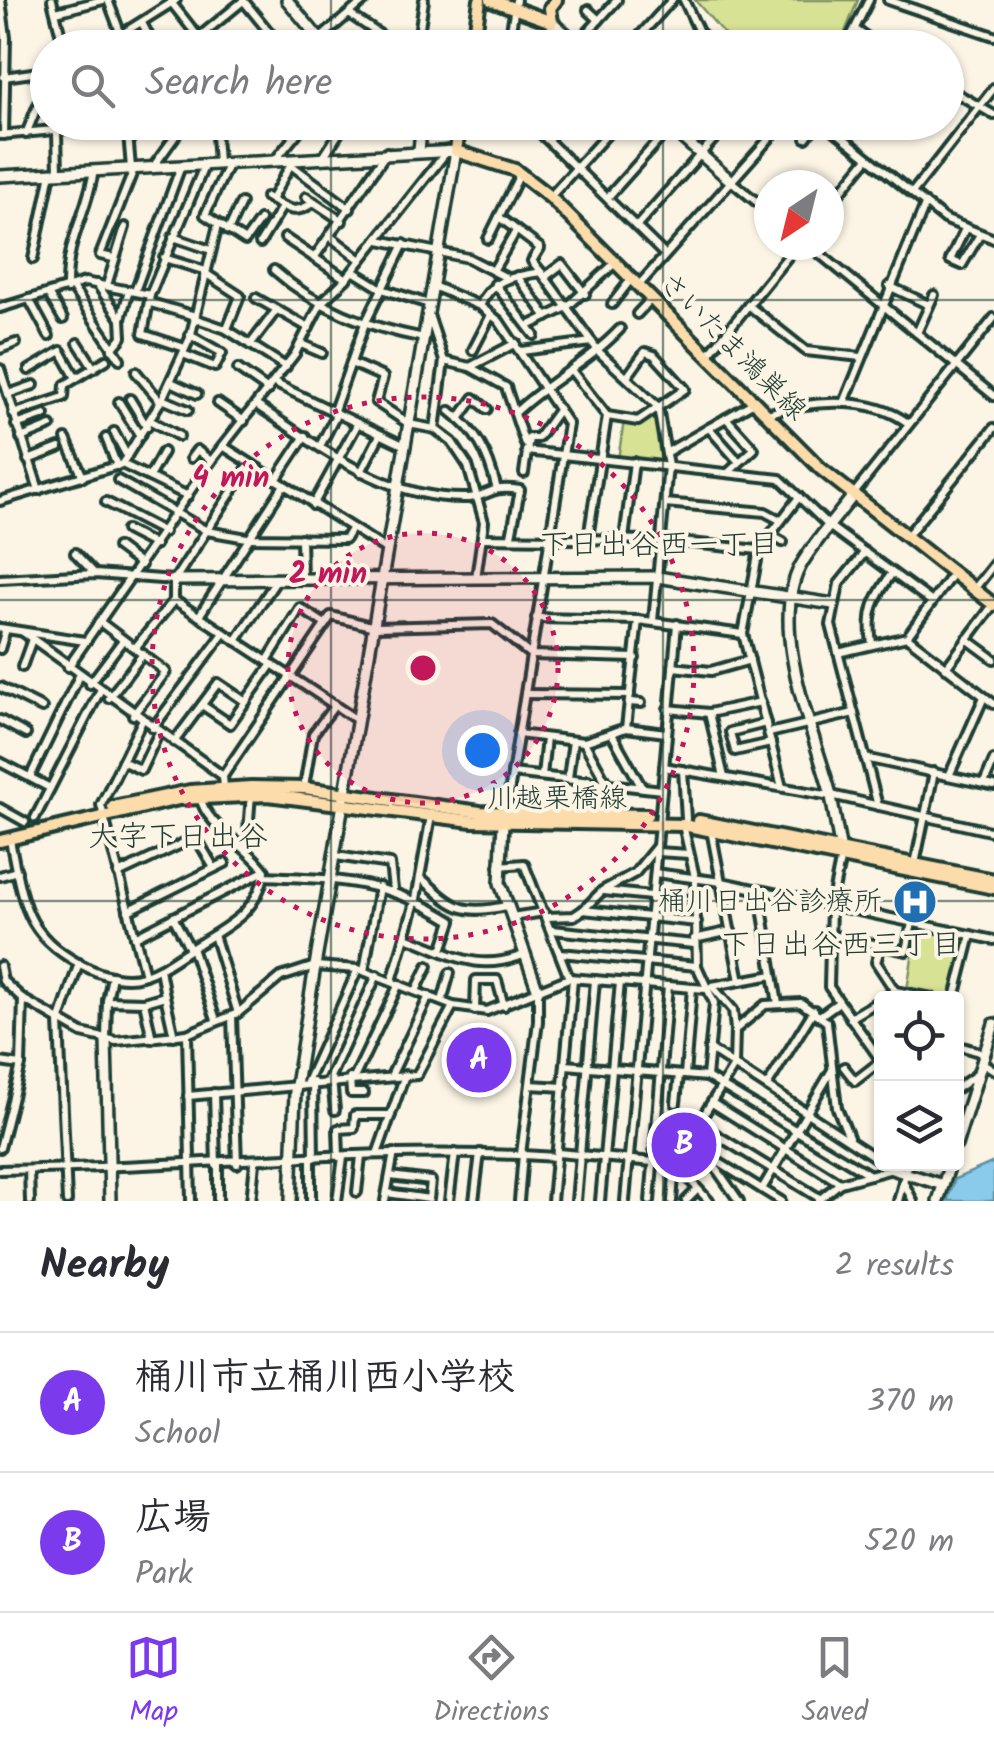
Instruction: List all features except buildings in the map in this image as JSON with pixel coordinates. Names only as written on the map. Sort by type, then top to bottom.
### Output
[{"type":"main road","points":[[475,30],[480,0]]},
{"type":"main road","points":[[492,0],[515,4],[552,22],[552,3]]},
{"type":"main road","points":[[452,150],[455,140]]},
{"type":"main road","name":"さいたま鴻巣線","points":[[452,150],[520,174],[550,197],[852,497],[994,604]]},
{"type":"main road","name":"川越栗橋線","points":[[3,838],[224,782],[304,788],[431,816],[659,819]]},
{"type":"main road","name":"川越栗橋線","points":[[103,812],[199,796],[251,794],[344,798],[504,818],[584,813],[659,819],[994,884]]},
{"type":"main road","name":"川越栗橋線","points":[[684,822],[915,864],[994,884]]},
{"type":"street","points":[[1,0],[2,135],[30,134]]},
{"type":"street","points":[[52,0],[60,30]]},
{"type":"street","points":[[56,12],[106,0],[120,30]]},
{"type":"street","points":[[202,30],[243,0],[267,30]]},
{"type":"street","points":[[329,30],[364,0]]},
{"type":"street","points":[[419,30],[424,0]]},
{"type":"street","points":[[645,30],[672,0]]},
{"type":"street","points":[[684,0],[697,30]]},
{"type":"street","points":[[856,30],[868,0]]},
{"type":"street","points":[[888,0],[994,36]]},
{"type":"street","points":[[129,30],[173,1],[194,30]]},
{"type":"street","points":[[289,1],[311,30]]},
{"type":"street","points":[[591,30],[614,1]]},
{"type":"street","points":[[511,30],[515,4]]},
{"type":"street","points":[[588,10],[599,20]]},
{"type":"street","points":[[349,14],[373,30]]},
{"type":"street","points":[[552,22],[562,30]]},
{"type":"street","points":[[551,30],[552,22]]},
{"type":"street","points":[[142,23],[146,30]]},
{"type":"street","points":[[4,77],[30,73]]},
{"type":"street","points":[[964,127],[994,88]]},
{"type":"street","points":[[964,98],[994,115]]},
{"type":"street","points":[[26,134],[30,125]]},
{"type":"street","points":[[33,258],[55,173],[57,140]]},
{"type":"street","points":[[112,258],[100,256],[132,168],[129,140]]},
{"type":"street","points":[[152,167],[172,140]]},
{"type":"street","points":[[217,140],[218,163]]},
{"type":"street","points":[[276,159],[291,140]]},
{"type":"street","points":[[324,156],[334,140]]},
{"type":"street","points":[[419,150],[420,140]]},
{"type":"street","points":[[551,140],[665,254]]},
{"type":"street","points":[[550,197],[602,140]]},
{"type":"street","points":[[608,197],[656,140]]},
{"type":"street","points":[[686,140],[754,200]]},
{"type":"street","points":[[636,226],[713,140]]},
{"type":"street","points":[[612,304],[665,254],[768,140]]},
{"type":"street","points":[[846,140],[925,205],[964,231],[994,240]]},
{"type":"street","points":[[912,193],[954,140]]},
{"type":"street","points":[[0,176],[452,150]]},
{"type":"street","points":[[68,668],[211,462],[286,367],[321,303],[346,280],[452,150]]},
{"type":"street","points":[[310,1201],[312,1158],[300,1064],[433,286],[452,150]]},
{"type":"street","points":[[314,258],[387,152]]},
{"type":"street","points":[[844,188],[868,158]]},
{"type":"street","points":[[230,162],[205,215],[245,241],[260,220]]},
{"type":"street","points":[[292,162],[350,209]]},
{"type":"street","points":[[292,162],[269,198],[300,212],[310,199],[342,221]]},
{"type":"street","points":[[190,336],[222,353],[214,368],[143,334],[164,258],[205,164]]},
{"type":"street","points":[[120,319],[181,165]]},
{"type":"street","points":[[94,170],[91,191],[70,240],[69,288],[120,358]]},
{"type":"street","points":[[488,239],[520,174]]},
{"type":"street","points":[[228,230],[240,203]]},
{"type":"street","points":[[844,403],[881,304],[925,205]]},
{"type":"street","points":[[260,243],[282,207]]},
{"type":"street","points":[[499,217],[540,248],[532,260],[599,352],[658,407],[668,466],[653,621]]},
{"type":"street","points":[[0,501],[120,465],[172,382],[190,336],[218,224]]},
{"type":"street","points":[[107,284],[125,226]]},
{"type":"street","points":[[494,271],[516,231]]},
{"type":"street","points":[[964,231],[950,260],[962,265],[978,236]]},
{"type":"street","points":[[330,237],[362,260]]},
{"type":"street","points":[[172,238],[211,250]]},
{"type":"street","points":[[285,238],[346,280]]},
{"type":"street","points":[[378,240],[438,250],[505,278]]},
{"type":"street","points":[[320,446],[364,326],[404,244]]},
{"type":"street","points":[[164,258],[205,272],[240,296],[227,330]]},
{"type":"street","points":[[707,356],[785,260]]},
{"type":"street","points":[[828,260],[994,396]]},
{"type":"street","points":[[509,333],[567,307],[615,262]]},
{"type":"street","points":[[480,306],[494,284],[505,278],[543,275],[562,264],[585,294]]},
{"type":"street","points":[[274,270],[321,303],[364,326],[424,338]]},
{"type":"street","points":[[353,271],[382,289],[429,309]]},
{"type":"street","points":[[517,276],[547,317]]},
{"type":"street","points":[[96,283],[120,319],[122,337],[112,349]]},
{"type":"street","points":[[0,308],[69,288],[107,284],[227,330],[286,367]]},
{"type":"street","points":[[494,284],[534,335]]},
{"type":"street","points":[[433,286],[480,306],[509,333],[568,424],[498,866],[509,912],[538,991],[519,1201]]},
{"type":"street","points":[[889,286],[930,305]]},
{"type":"street","points":[[49,295],[63,320]]},
{"type":"street","points":[[917,333],[934,296]]},
{"type":"street","points":[[256,298],[308,328]]},
{"type":"street","points":[[637,314],[652,298]]},
{"type":"street","points":[[30,299],[50,336]]},
{"type":"street","points":[[748,305],[806,351],[862,357]]},
{"type":"street","points":[[429,309],[444,361],[435,428]]},
{"type":"street","points":[[250,345],[275,312]]},
{"type":"street","points":[[473,350],[491,315]]},
{"type":"street","points":[[874,1052],[829,988],[830,905],[841,852],[831,796],[788,632],[790,596],[801,565],[994,318]]},
{"type":"street","points":[[516,412],[544,387],[599,352],[620,329]]},
{"type":"street","points":[[470,367],[518,347],[592,342]]},
{"type":"street","points":[[0,348],[16,343]]},
{"type":"street","points":[[78,343],[94,368]]},
{"type":"street","points":[[300,344],[322,353]]},
{"type":"street","points":[[29,370],[61,350],[76,378]]},
{"type":"street","points":[[571,370],[606,416],[638,420],[685,389],[654,355],[640,354],[627,377]]},
{"type":"street","points":[[14,414],[64,397],[63,388],[106,360]]},
{"type":"street","points":[[444,361],[470,367],[506,387],[526,447]]},
{"type":"street","points":[[351,362],[383,377],[376,402],[408,424],[435,428],[452,442],[468,466],[484,522],[476,579]]},
{"type":"street","points":[[0,369],[39,490]]},
{"type":"street","points":[[238,369],[405,446]]},
{"type":"street","points":[[136,372],[162,401],[188,410]]},
{"type":"street","points":[[172,382],[197,394]]},
{"type":"street","points":[[8,394],[34,385]]},
{"type":"street","points":[[459,418],[474,398],[487,409]]},
{"type":"street","points":[[130,399],[149,424],[179,436]]},
{"type":"street","points":[[119,402],[140,436]]},
{"type":"street","points":[[668,451],[754,402]]},
{"type":"street","points":[[218,403],[244,420]]},
{"type":"street","points":[[767,414],[786,408],[844,403],[894,412],[909,424]]},
{"type":"street","points":[[256,405],[361,472],[397,490],[477,496],[496,486],[520,490],[511,536]]},
{"type":"street","points":[[524,472],[529,438],[538,438],[559,409]]},
{"type":"street","points":[[450,411],[468,424],[488,455],[496,486]]},
{"type":"street","points":[[16,426],[45,415]]},
{"type":"street","points":[[588,538],[606,416]]},
{"type":"street","points":[[726,418],[754,449],[728,473]]},
{"type":"street","points":[[21,438],[51,426]]},
{"type":"street","points":[[313,505],[357,426]]},
{"type":"street","points":[[709,428],[739,462]]},
{"type":"street","points":[[906,538],[994,428]]},
{"type":"street","points":[[114,432],[127,456]]},
{"type":"street","points":[[361,472],[380,435]]},
{"type":"street","points":[[276,480],[305,436]]},
{"type":"street","points":[[106,438],[120,465],[188,496]]},
{"type":"street","points":[[66,439],[83,477]]},
{"type":"street","points":[[223,446],[387,550]]},
{"type":"street","points":[[526,447],[562,455],[780,479],[830,526],[932,602]]},
{"type":"street","points":[[28,460],[60,448]]},
{"type":"street","points":[[191,458],[197,450],[211,462]]},
{"type":"street","points":[[149,477],[163,452]]},
{"type":"street","points":[[624,539],[634,462]]},
{"type":"street","points":[[135,648],[174,600],[174,580],[250,464]]},
{"type":"street","points":[[118,480],[207,531],[248,538],[345,539],[352,528]]},
{"type":"street","points":[[199,616],[284,485]]},
{"type":"street","points":[[782,788],[742,634],[759,550],[799,497]]},
{"type":"street","points":[[106,502],[164,532]]},
{"type":"street","points":[[665,503],[766,512],[780,520]]},
{"type":"street","points":[[126,530],[155,545]]},
{"type":"street","points":[[770,534],[783,542]]},
{"type":"street","points":[[301,538],[302,580]]},
{"type":"street","points":[[483,538],[661,540],[759,550]]},
{"type":"street","points":[[117,547],[141,565]]},
{"type":"street","points":[[865,552],[840,584],[830,625],[878,806]]},
{"type":"street","points":[[76,553],[96,574]]},
{"type":"street","points":[[974,589],[994,564]]},
{"type":"street","points":[[872,644],[868,619],[872,601],[892,573]]},
{"type":"street","points":[[838,654],[907,637],[954,573]]},
{"type":"street","points":[[0,579],[96,574],[276,581],[657,578],[833,604]]},
{"type":"street","points":[[236,641],[276,581]]},
{"type":"street","points":[[174,600],[357,720]]},
{"type":"street","points":[[946,668],[994,604]]},
{"type":"street","points":[[202,705],[230,724],[300,608],[324,624]]},
{"type":"street","points":[[24,632],[224,782],[330,616],[375,626],[492,624],[531,656],[635,658]]},
{"type":"street","points":[[536,618],[653,621],[742,634]]},
{"type":"street","points":[[626,728],[638,620]]},
{"type":"street","points":[[100,622],[166,672],[133,716]]},
{"type":"street","points":[[625,1201],[677,624]]},
{"type":"street","points":[[0,648],[3,629],[86,640]]},
{"type":"street","points":[[122,761],[141,770],[156,730],[224,633]]},
{"type":"street","points":[[907,637],[994,704]]},
{"type":"street","points":[[22,667],[32,639]]},
{"type":"street","points":[[968,639],[994,659]]},
{"type":"street","points":[[90,684],[124,640]]},
{"type":"street","points":[[109,698],[143,654]]},
{"type":"street","points":[[673,666],[710,671],[750,660]]},
{"type":"street","points":[[30,777],[79,676]]},
{"type":"street","points":[[174,742],[218,683],[246,702]]},
{"type":"street","points":[[0,687],[42,708]]},
{"type":"street","points":[[35,818],[100,691]]},
{"type":"street","points":[[525,694],[630,699],[641,704]]},
{"type":"street","points":[[949,776],[984,697]]},
{"type":"street","points":[[668,709],[709,712],[761,702]]},
{"type":"street","points":[[304,788],[313,734],[335,705]]},
{"type":"street","points":[[709,712],[724,778]]},
{"type":"street","points":[[768,733],[854,713]]},
{"type":"street","points":[[0,720],[26,734]]},
{"type":"street","points":[[142,721],[103,812],[146,975]]},
{"type":"street","points":[[766,723],[730,732],[734,751],[771,743]]},
{"type":"street","points":[[518,734],[584,742],[626,728],[666,733]]},
{"type":"street","points":[[612,734],[642,787]]},
{"type":"street","points":[[542,776],[546,738]]},
{"type":"street","points":[[568,778],[573,741]]},
{"type":"street","points":[[584,742],[607,783]]},
{"type":"street","points":[[865,758],[994,786]]},
{"type":"street","points":[[984,783],[994,760]]},
{"type":"street","points":[[0,762],[50,788]]},
{"type":"street","points":[[664,767],[831,796],[994,832]]},
{"type":"street","points":[[683,770],[684,822],[696,877],[697,966],[714,1003],[707,1077]]},
{"type":"street","points":[[512,772],[662,790]]},
{"type":"street","points":[[915,864],[934,772]]},
{"type":"street","points":[[584,813],[588,780]]},
{"type":"street","points":[[247,846],[251,794]]},
{"type":"street","points":[[199,796],[204,814],[247,846],[265,873]]},
{"type":"street","points":[[0,808],[25,822]]},
{"type":"street","points":[[364,1093],[351,1093],[352,1078],[395,983],[431,816]]},
{"type":"street","points":[[711,829],[740,981]]},
{"type":"street","points":[[118,874],[196,837],[214,868]]},
{"type":"street","points":[[3,838],[36,934],[79,963],[112,976],[146,975],[160,969],[244,918],[265,873]]},
{"type":"street","points":[[657,849],[689,854]]},
{"type":"street","points":[[420,877],[457,909],[574,916],[602,891],[635,873],[657,849]]},
{"type":"street","points":[[336,856],[390,864],[393,888]]},
{"type":"street","points":[[128,911],[225,863]]},
{"type":"street","points":[[498,866],[524,864],[571,978],[552,1201]]},
{"type":"street","points":[[0,876],[17,871]]},
{"type":"street","points":[[135,937],[265,873],[393,888],[416,898],[452,921],[442,950]]},
{"type":"street","points":[[655,873],[722,882],[994,940]]},
{"type":"street","points":[[291,1201],[290,1160],[305,1083],[361,970],[379,887]]},
{"type":"street","points":[[759,890],[778,1004]]},
{"type":"street","points":[[602,891],[697,901]]},
{"type":"street","points":[[583,910],[697,922]]},
{"type":"street","points":[[174,917],[191,949],[216,1020]]},
{"type":"street","points":[[830,935],[906,951],[912,922]]},
{"type":"street","points":[[552,930],[694,941],[731,931]]},
{"type":"street","points":[[214,935],[235,1014],[237,1164]]},
{"type":"street","points":[[957,991],[972,935]]},
{"type":"street","points":[[406,937],[463,962],[492,965],[527,954]]},
{"type":"street","points":[[881,946],[876,962],[900,991]]},
{"type":"street","points":[[560,953],[697,966]]},
{"type":"street","points":[[67,1201],[60,1022],[79,963]]},
{"type":"street","points":[[0,966],[3,980],[22,999],[60,1022],[106,1040],[187,1034],[235,1014],[266,986],[315,966],[361,970],[442,1002],[476,1010],[504,1006],[571,978],[706,990]]},
{"type":"street","points":[[416,990],[428,966]]},
{"type":"street","points":[[160,969],[174,1036]]},
{"type":"street","points":[[442,1002],[450,972]]},
{"type":"street","points":[[736,1200],[692,1134],[734,1066],[733,1010],[712,986],[774,975]]},
{"type":"street","points":[[110,1201],[106,1040],[112,976]]},
{"type":"street","points":[[335,1110],[330,1080],[377,976]]},
{"type":"street","points":[[476,1010],[476,980],[497,980],[504,1006]]},
{"type":"street","points":[[576,1201],[596,980]]},
{"type":"street","points":[[600,1201],[620,982]]},
{"type":"street","points":[[650,1201],[668,986]]},
{"type":"street","points":[[676,1103],[692,988]]},
{"type":"street","points":[[107,1001],[144,1002],[165,996]]},
{"type":"street","points":[[392,1074],[429,996]]},
{"type":"street","points":[[0,1148],[21,1065],[22,999]]},
{"type":"street","points":[[144,1002],[152,1039]]},
{"type":"street","points":[[767,1086],[818,1012],[839,1002]]},
{"type":"street","points":[[735,1030],[765,1006],[802,1003],[818,1012],[827,1022],[838,1108],[849,1136]]},
{"type":"street","points":[[850,1018],[874,1004]]},
{"type":"street","points":[[188,1096],[392,1074],[418,1075],[454,1006]]},
{"type":"street","points":[[964,1120],[994,1024]]},
{"type":"street","points":[[187,1034],[191,1201]]},
{"type":"street","points":[[709,1049],[874,1156]]},
{"type":"street","points":[[964,1050],[994,1070]]},
{"type":"street","points":[[0,1062],[21,1065]]},
{"type":"street","points":[[964,1081],[983,1063]]},
{"type":"street","points":[[300,1064],[313,1068]]},
{"type":"street","points":[[566,1065],[707,1077],[870,1175]]},
{"type":"street","points":[[844,1067],[855,1082],[874,1067]]},
{"type":"street","points":[[762,1189],[833,1068]]},
{"type":"street","points":[[377,1154],[405,1075]]},
{"type":"street","points":[[530,1086],[564,1087]]},
{"type":"street","points":[[214,1093],[218,1201]]},
{"type":"street","points":[[712,1103],[840,1183]]},
{"type":"street","points":[[337,1201],[341,1157],[338,1129],[354,1128],[355,1115],[391,1115]]},
{"type":"street","points":[[699,1124],[819,1200],[840,1183],[876,1171]]},
{"type":"street","points":[[449,1201],[455,1152]]},
{"type":"street","points":[[701,1152],[781,1201]]},
{"type":"street","points":[[474,1201],[480,1153]]},
{"type":"street","points":[[0,1170],[110,1170],[377,1154],[580,1155],[675,1164],[709,1201]]},
{"type":"street","points":[[390,1176],[431,1181],[429,1199],[386,1197],[394,1154]]},
{"type":"street","points":[[357,1192],[361,1156]]},
{"type":"street","points":[[250,1201],[255,1163]]},
{"type":"street","points":[[672,1201],[675,1164]]},
{"type":"street","points":[[29,1170],[30,1201]]},
{"type":"street","points":[[938,1201],[948,1171]]},
{"type":"street","points":[[906,1173],[943,1186]]},
{"type":"street","points":[[898,1201],[906,1173]]},
{"type":"street","points":[[906,1173],[913,1201]]},
{"type":"street","points":[[686,1201],[696,1190]]},
{"type":"green space","points":[[695,0],[858,0],[846,30],[721,30]]},
{"type":"green space","points":[[653,413],[666,462],[618,459],[624,421],[639,423]]},
{"type":"green space","points":[[917,926],[968,937],[955,991],[907,990]]},
{"type":"green space","points":[[689,1131],[698,1146],[681,1160],[669,1143]]},
{"type":"water","points":[[994,1162],[994,1201],[947,1201],[955,1179]]},
{"type":"place","name":"桶川日出谷診療所","points":[[915,902]]},
{"type":"place","name":"桶川市立桶川西小学校","points":[[479,1060]]},
{"type":"place","name":"広場","points":[[684,1145]]},
{"type":"district","name":"下日出谷西一丁目","points":[[659,546]]},
{"type":"district","name":"大字下日出谷","points":[[178,838]]},
{"type":"district","name":"下日出谷西三丁目","points":[[841,946]]}]
